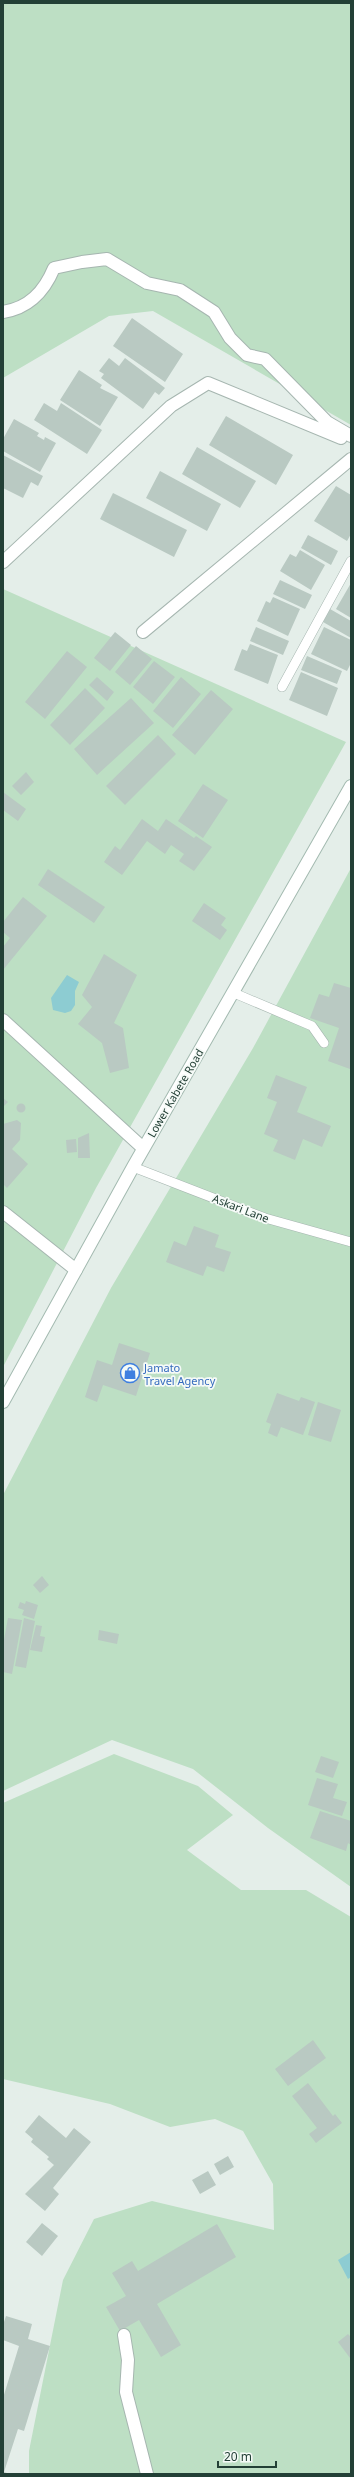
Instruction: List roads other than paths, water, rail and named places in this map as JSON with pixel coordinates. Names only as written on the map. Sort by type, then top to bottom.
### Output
[{"type":"street","points":[[3,312],[18,310],[46,287],[54,268],[82,262],[107,259],[147,283],[180,290],[214,312],[230,338],[247,355],[265,359],[327,422],[351,436]]},
{"type":"street","points":[[3,562],[171,406],[208,383],[284,412],[351,442]]},
{"type":"street","points":[[143,632],[351,459]]},
{"type":"street","name":"Lower Kabete Road","points":[[3,1402],[133,1167],[234,993],[351,786]]},
{"type":"street","points":[[3,1020],[144,1148]]},
{"type":"street","points":[[3,1212],[76,1270]]},
{"type":"street","points":[[124,2335],[128,2360],[126,2392],[147,2474]]},
{"type":"lane","points":[[282,687],[351,561]]},
{"type":"lane","points":[[234,993],[312,1026],[324,1043]]},
{"type":"lane","name":"Askari Lane","points":[[133,1167],[265,1218],[351,1242]]},
{"type":"water","points":[[67,975],[79,982],[75,991],[75,1005],[71,1011],[65,1013],[53,1010],[51,998]]},
{"type":"water","points":[[351,2252],[351,2277],[348,2279],[338,2260]]},
{"type":"place","name":"Jamato Travel Agency","points":[[130,1373]]}]
